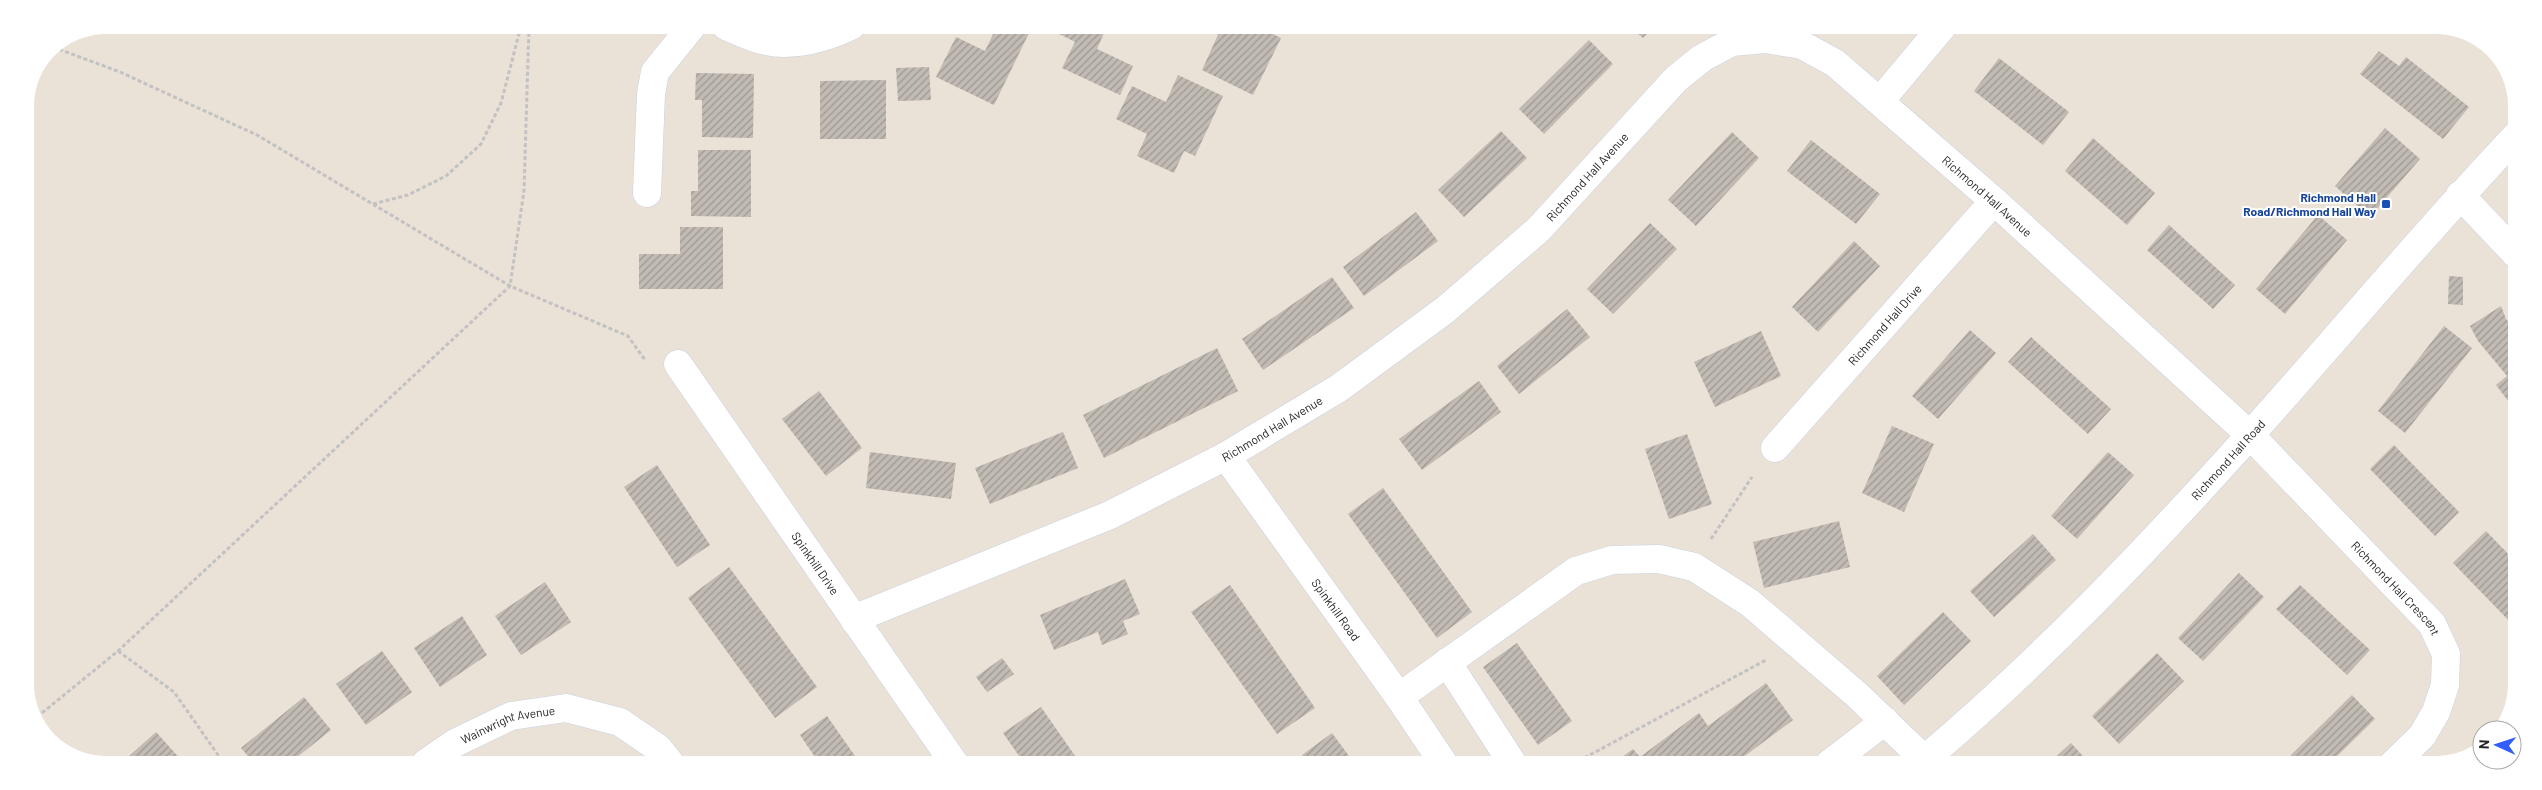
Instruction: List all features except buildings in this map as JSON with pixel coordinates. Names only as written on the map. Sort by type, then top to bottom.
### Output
[{"type":"street","points":[[647,193],[650,94],[655,72],[686,34]]},
{"type":"street","points":[[747,34],[766,41],[789,43],[814,39],[828,34]]},
{"type":"street","points":[[1880,101],[1936,34]]},
{"type":"street","name":"Richmond Hall Avenue","points":[[855,621],[866,614],[1110,515],[1226,456],[1339,388],[1445,310],[1538,230],[1676,79],[1702,58],[1732,42],[1765,39],[1802,45],[1835,63],[1994,200],[2250,435]]},
{"type":"street","name":"Richmond Hall Road","points":[[1929,756],[2062,634],[2165,528],[2250,435],[2460,195],[2508,144]]},
{"type":"street","points":[[2460,195],[2508,246]]},
{"type":"street","name":"Richmond Hall Drive","points":[[1775,448],[1994,200]]},
{"type":"street","name":"Spinkhill Drive","points":[[678,364],[949,756]]},
{"type":"street","name":"Richmond Hall Crescent","points":[[2250,435],[2432,624],[2446,654],[2445,685],[2436,712],[2422,736],[2401,756]]},
{"type":"street","name":"Spinkhill Road","points":[[1226,456],[1399,697],[1439,756]]},
{"type":"street","points":[[1399,697],[1576,571],[1612,560],[1659,558],[1694,566],[1750,603],[1885,721],[1917,756]]},
{"type":"street","points":[[1447,662],[1508,756]]},
{"type":"street","name":"Wainwright Avenue","points":[[436,756],[455,743],[511,716],[566,708],[620,722],[658,748],[664,756]]},
{"type":"street","points":[[1839,756],[1885,721]]},
{"type":"path","points":[[372,204],[408,195],[446,176],[481,144],[501,103],[519,34]]},
{"type":"path","points":[[40,714],[118,651],[510,286],[524,191],[529,34]]},
{"type":"path","points":[[61,50],[120,72],[257,135],[510,286],[628,336],[645,361]]},
{"type":"path","points":[[1710,541],[1752,477]]},
{"type":"path","points":[[1588,756],[1796,645]]},
{"type":"path","points":[[118,651],[174,692],[219,756]]},
{"type":"place","name":"Richmond Hall Road/Richmond Hall Way","points":[[2386,204]]}]
